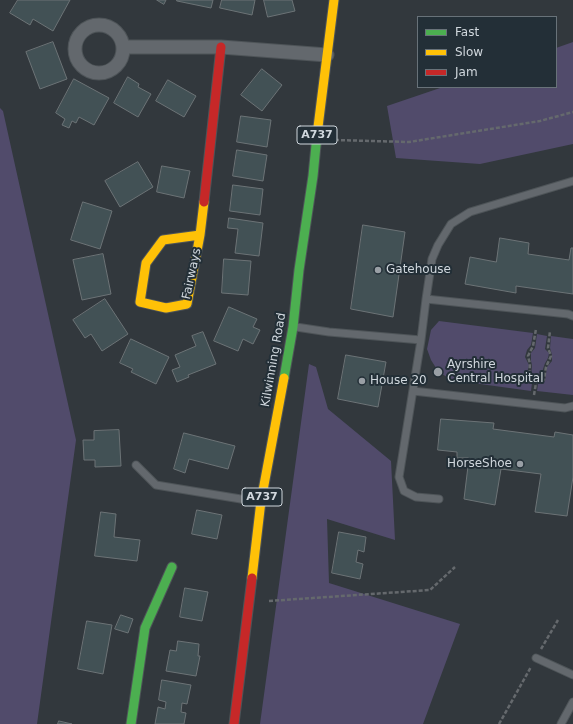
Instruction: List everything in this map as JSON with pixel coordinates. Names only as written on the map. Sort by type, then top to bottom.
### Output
[{"type":"main road","name":"Kilwinning Road","points":[[234,724],[261,501],[293,327],[334,0]]},
{"type":"main road","name":"Fairways","points":[[200,235],[163,240],[146,263],[140,302],[166,308],[187,304],[200,235],[221,47]]},
{"type":"main road","points":[[131,724],[145,628],[172,567]]},
{"type":"street","points":[[123,47],[221,47],[327,55]]},
{"type":"lane","points":[[439,499],[416,497],[404,491],[399,477],[421,340],[432,259],[438,245],[451,224],[470,212],[573,181]]},
{"type":"lane","points":[[426,299],[568,314],[573,316]]},
{"type":"lane","points":[[293,327],[329,332],[421,340]]},
{"type":"lane","points":[[413,391],[565,408],[573,406]]},
{"type":"lane","points":[[136,465],[156,485],[258,502],[261,501]]},
{"type":"lane","points":[[536,658],[573,675]]},
{"type":"lane","points":[[562,724],[573,702]]},
{"type":"path","points":[[316,139],[409,142],[540,121],[573,112]]},
{"type":"path","points":[[536,330],[533,346],[528,356],[530,364],[529,377],[536,383],[544,380],[546,367],[551,356],[548,348],[550,331]]},
{"type":"path","points":[[269,601],[430,590],[455,566]]},
{"type":"path","points":[[499,724],[558,620]]},
{"type":"shaded area","points":[[573,42],[573,144],[480,164],[396,158],[387,106],[440,88],[557,88],[557,48]]},
{"type":"shaded area","points":[[0,108],[3,111],[76,440],[37,724],[0,724]]},
{"type":"shaded area","points":[[439,321],[533,333],[531,345],[527,350],[525,357],[529,365],[526,378],[532,383],[531,391],[451,380],[438,371],[431,360],[427,349],[431,330]]},
{"type":"shaded area","points":[[537,334],[547,336],[545,349],[549,353],[548,359],[543,368],[541,379],[536,381],[531,377],[531,353],[535,348]]},
{"type":"shaded area","points":[[551,336],[573,339],[573,395],[537,391],[538,384],[545,381],[547,367],[552,361],[550,348]]},
{"type":"shaded area","points":[[309,364],[316,367],[328,409],[391,461],[395,540],[327,519],[329,583],[460,624],[423,724],[260,724]]},
{"type":"building","points":[[18,0],[70,0],[53,31],[33,19],[30,25],[10,13]]},
{"type":"building","points":[[157,0],[166,0],[164,4]]},
{"type":"building","points":[[177,0],[213,0],[211,8]]},
{"type":"building","points":[[222,0],[255,0],[252,15],[220,8]]},
{"type":"building","points":[[264,0],[292,0],[295,11],[268,17]]},
{"type":"building","points":[[53,42],[67,79],[40,89],[26,52]]},
{"type":"building","points":[[262,69],[282,85],[262,111],[241,95]]},
{"type":"building","points":[[128,77],[139,84],[138,87],[151,94],[138,117],[114,103]]},
{"type":"building","points":[[74,79],[109,98],[94,125],[79,117],[76,123],[72,121],[69,128],[62,125],[65,119],[56,113]]},
{"type":"building","points":[[168,80],[196,96],[184,117],[156,101]]},
{"type":"building","points":[[241,116],[271,120],[267,147],[237,142]]},
{"type":"building","points":[[237,150],[267,155],[263,181],[233,176]]},
{"type":"building","points":[[138,162],[153,187],[120,207],[105,181]]},
{"type":"building","points":[[162,166],[190,171],[184,198],[157,192]]},
{"type":"building","points":[[233,185],[263,189],[260,215],[230,211]]},
{"type":"building","points":[[83,202],[112,211],[100,249],[71,240]]},
{"type":"building","points":[[229,218],[263,223],[259,256],[235,253],[238,229],[228,228]]},
{"type":"building","name":"Gatehouse","points":[[363,225],[405,232],[393,317],[351,309]]},
{"type":"building","points":[[500,238],[529,243],[528,254],[569,260],[571,248],[573,248],[573,294],[516,286],[516,293],[465,284],[470,257],[496,262]]},
{"type":"building","points":[[103,254],[111,294],[82,300],[73,260]]},
{"type":"building","points":[[224,259],[251,261],[248,295],[222,293]]},
{"type":"building","points":[[105,299],[128,334],[102,351],[91,334],[85,338],[73,320]]},
{"type":"building","points":[[229,307],[257,319],[253,327],[260,330],[253,344],[243,339],[238,351],[214,341]]},
{"type":"building","points":[[203,332],[216,364],[188,375],[189,377],[177,382],[172,370],[180,367],[175,355],[196,346],[192,336]]},
{"type":"building","points":[[131,339],[169,357],[156,384],[131,372],[133,369],[120,363]]},
{"type":"building","name":"House 20","points":[[346,355],[386,362],[378,407],[338,399]]},
{"type":"building","name":"HorseShoe","points":[[441,419],[494,423],[493,429],[554,437],[555,432],[573,435],[573,477],[567,516],[535,512],[541,474],[501,469],[495,505],[464,499],[469,458],[457,458],[457,452],[438,450]]},
{"type":"building","points":[[119,430],[121,466],[95,467],[95,460],[84,460],[83,440],[94,440],[94,431]]},
{"type":"building","points":[[184,433],[235,446],[228,469],[189,459],[185,473],[174,469]]},
{"type":"building","points":[[197,510],[222,515],[217,539],[192,534]]},
{"type":"building","points":[[101,512],[116,514],[114,537],[140,540],[137,561],[95,556]]},
{"type":"building","points":[[339,532],[366,537],[364,552],[358,550],[356,562],[363,564],[360,579],[332,573]]},
{"type":"building","points":[[185,588],[208,592],[202,621],[180,617]]},
{"type":"building","points":[[121,615],[133,619],[128,633],[115,629]]},
{"type":"building","points":[[87,621],[112,625],[103,674],[78,669]]},
{"type":"building","points":[[178,641],[199,644],[198,656],[200,656],[196,676],[166,671],[170,650],[176,651]]},
{"type":"building","points":[[162,680],[191,685],[187,704],[182,703],[181,712],[186,713],[184,724],[155,724],[158,707],[165,709],[166,702],[159,700]]},
{"type":"building","points":[[59,721],[72,724],[58,724]]},
{"type":"traffic: fast","points":[[284,378],[293,327],[317,135]]},
{"type":"traffic: fast","points":[[131,724],[145,628],[172,567]]},
{"type":"traffic: slow","points":[[317,135],[334,0]]},
{"type":"traffic: slow","points":[[200,235],[163,240],[146,263],[140,302],[166,308],[187,304],[200,235],[204,202]]},
{"type":"traffic: slow","points":[[252,578],[261,501],[284,378]]},
{"type":"traffic: jam","points":[[204,202],[221,47]]},
{"type":"traffic: jam","points":[[234,724],[252,578]]},
{"type":"place","name":"Gatehouse","points":[[378,270]]},
{"type":"place","name":"Ayrshire Central Hospital","points":[[438,372]]},
{"type":"place","name":"House 20","points":[[362,381]]},
{"type":"place","name":"HorseShoe","points":[[520,464]]}]
